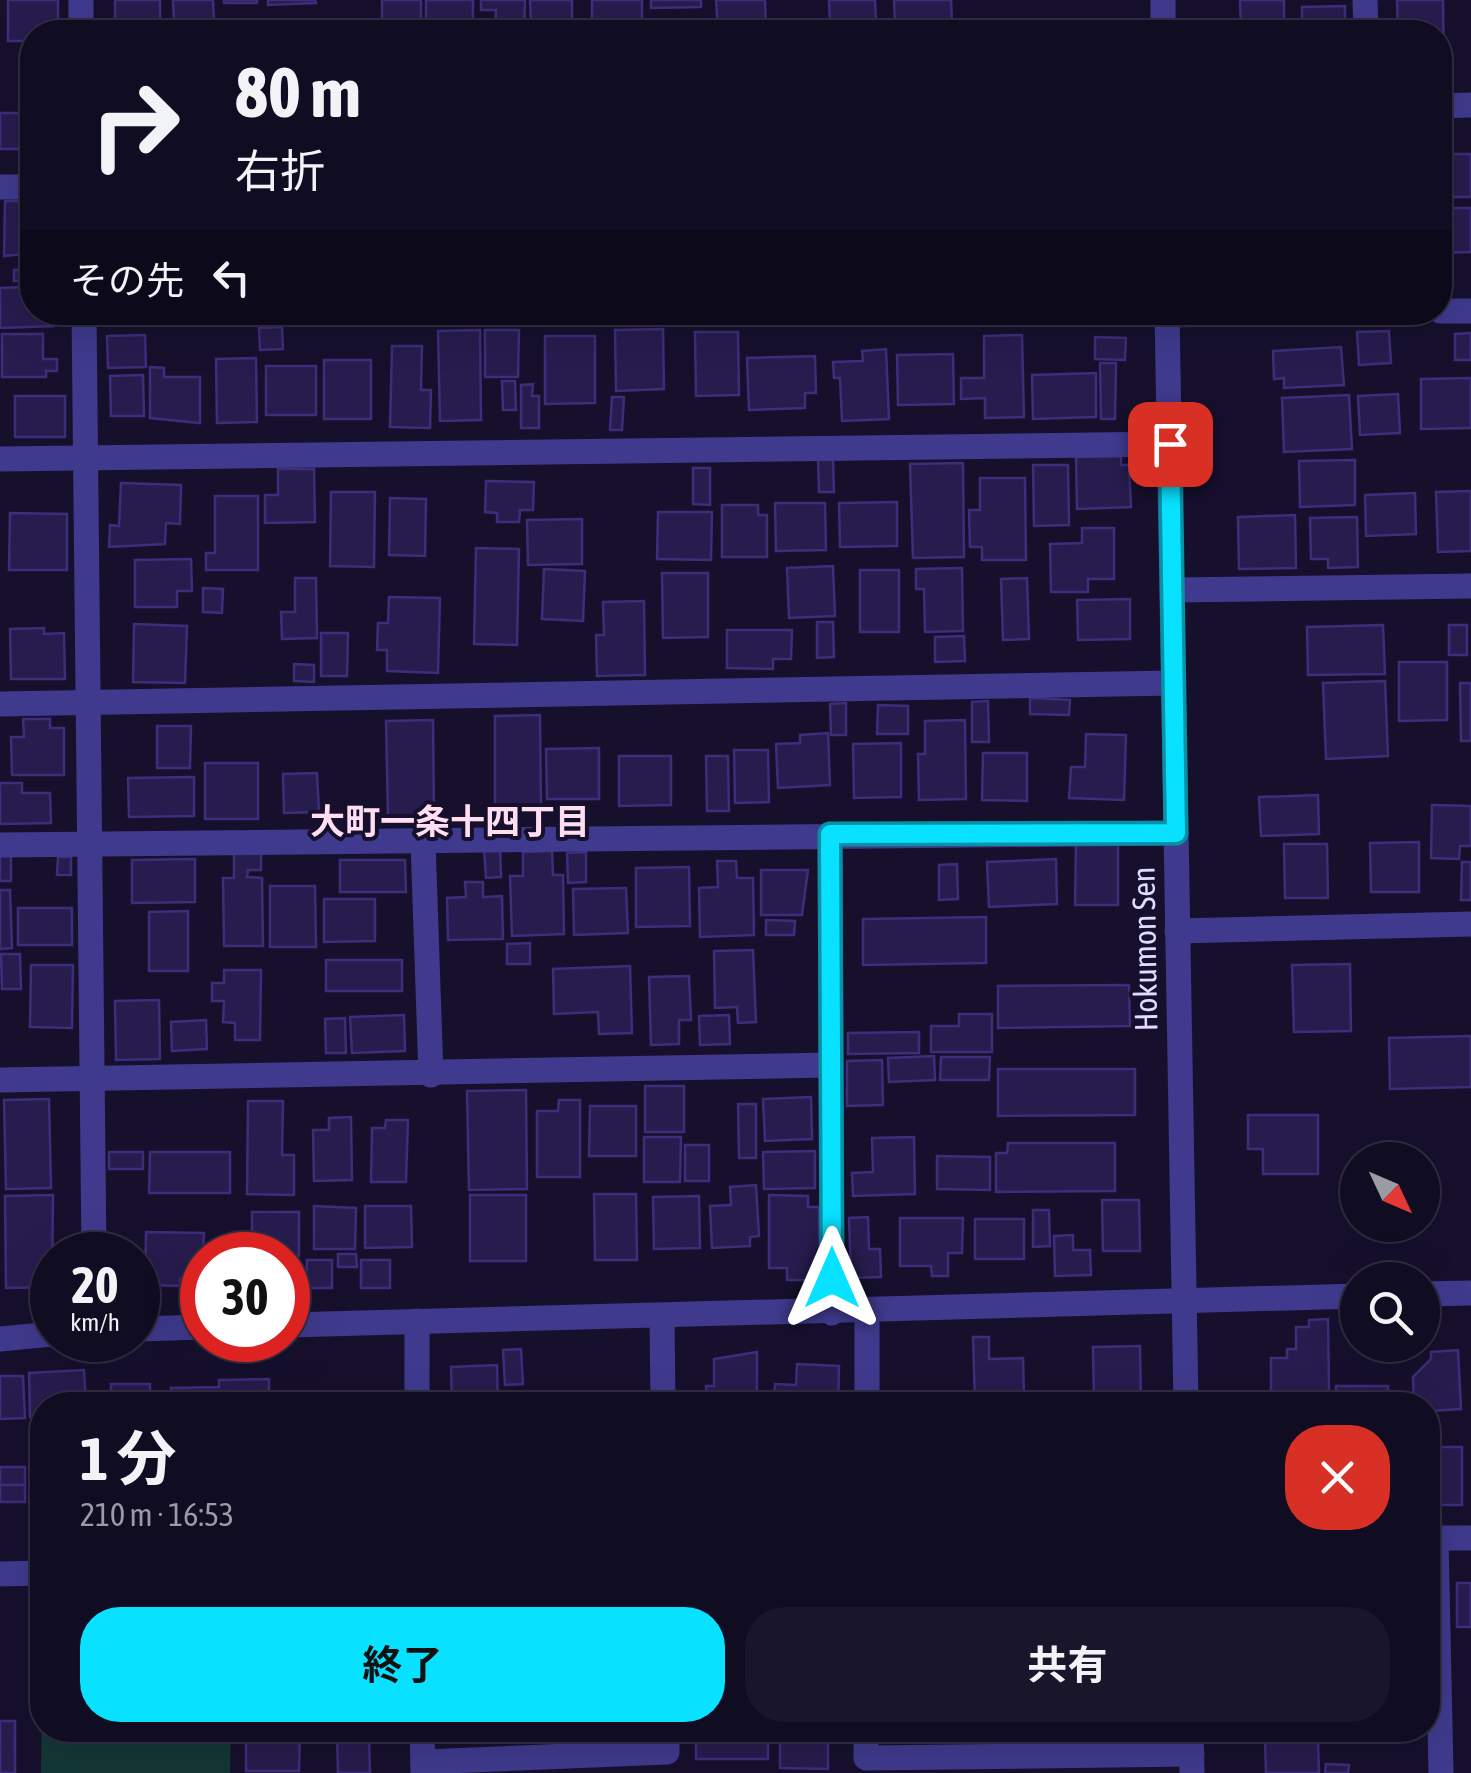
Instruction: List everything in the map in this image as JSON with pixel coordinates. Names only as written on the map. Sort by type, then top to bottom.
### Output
[{"type":"street","points":[[84,325],[94,1232]]},
{"type":"street","name":"Hokumon Sen","points":[[1166,325],[1186,1392]]},
{"type":"street","points":[[0,459],[1170,444]]},
{"type":"street","points":[[1173,590],[1471,586]]},
{"type":"street","points":[[0,704],[1174,684]]},
{"type":"street","points":[[0,845],[1176,833]]},
{"type":"street","points":[[830,834],[832,1313]]},
{"type":"street","points":[[423,842],[431,1076]]},
{"type":"street","points":[[1176,930],[1471,924]]},
{"type":"street","points":[[0,1080],[431,1076],[831,1065]]},
{"type":"street","points":[[1440,1294],[1471,1293]]},
{"type":"street","points":[[310,1324],[1340,1296]]},
{"type":"street","points":[[866,1392],[867,1312]]},
{"type":"street","points":[[662,1316],[663,1392]]},
{"type":"street","points":[[417,1320],[417,1392]]},
{"type":"street","points":[[0,1339],[30,1336]]},
{"type":"street","points":[[1440,1538],[1471,1538]]},
{"type":"street","points":[[0,1574],[30,1573]]},
{"type":"street","points":[[422,1742],[423,1768],[668,1752],[668,1742]]},
{"type":"street","points":[[866,1742],[866,1758],[1192,1752]]},
{"type":"street","points":[[1439,1742],[1440,1773]]},
{"type":"green space","points":[[41,1742],[231,1742],[230,1773],[41,1773]]},
{"type":"building","points":[[8,0],[58,0],[58,20],[20,20],[20,41],[8,41]]},
{"type":"building","points":[[115,0],[160,0],[160,20],[115,20]]},
{"type":"building","points":[[173,0],[213,0],[214,20],[174,20]]},
{"type":"building","points":[[257,0],[257,3],[224,3]]},
{"type":"building","points":[[268,0],[315,0],[316,3],[268,5]]},
{"type":"building","points":[[382,0],[421,0],[421,20],[382,20]]},
{"type":"building","points":[[426,0],[473,0],[473,20],[426,20]]},
{"type":"building","points":[[481,0],[525,0],[524,20],[496,20],[496,10],[481,10]]},
{"type":"building","points":[[530,0],[572,0],[572,20],[531,20]]},
{"type":"building","points":[[592,0],[642,0],[642,20],[592,20]]},
{"type":"building","points":[[651,0],[701,0],[701,7],[651,8]]},
{"type":"building","points":[[716,0],[765,0],[766,20],[717,20]]},
{"type":"building","points":[[829,0],[875,0],[876,20],[830,20]]},
{"type":"building","points":[[894,0],[951,0],[952,20],[895,20]]},
{"type":"building","points":[[1240,0],[1284,0],[1284,20],[1241,20]]},
{"type":"building","points":[[1397,0],[1443,0],[1443,20],[1398,20]]},
{"type":"building","points":[[1345,6],[1345,20],[1302,20],[1302,7]]},
{"type":"building","points":[[0,113],[20,113],[20,149],[0,149]]},
{"type":"building","points":[[1452,154],[1471,154],[1471,197],[1452,197]]},
{"type":"building","points":[[5,201],[20,201],[20,254],[4,256]]},
{"type":"building","points":[[1452,208],[1471,208],[1471,252],[1452,253]]},
{"type":"building","points":[[14,270],[20,270],[20,281],[14,281]]},
{"type":"building","points":[[20,287],[20,325],[54,326],[0,328],[0,288]]},
{"type":"building","points":[[282,327],[283,349],[260,350],[259,328]]},
{"type":"building","points":[[663,329],[664,389],[616,391],[615,330]]},
{"type":"building","points":[[480,330],[481,420],[440,421],[438,331]]},
{"type":"building","points":[[485,330],[519,330],[518,377],[485,377]]},
{"type":"building","points":[[1389,331],[1391,363],[1359,365],[1357,332]]},
{"type":"building","points":[[695,332],[738,332],[739,395],[696,396]]},
{"type":"building","points":[[1471,333],[1471,360],[1455,360],[1455,334]]},
{"type":"building","points":[[2,334],[43,334],[43,359],[57,359],[57,371],[46,371],[46,377],[2,377]]},
{"type":"building","points":[[145,335],[146,367],[108,368],[107,336]]},
{"type":"building","points":[[1022,335],[1024,417],[985,418],[985,398],[961,399],[961,378],[984,378],[984,336]]},
{"type":"building","points":[[545,336],[595,336],[595,403],[545,404]]},
{"type":"building","points":[[1095,337],[1126,338],[1125,360],[1095,359]]},
{"type":"building","points":[[392,346],[422,346],[421,390],[431,390],[430,428],[390,427]]},
{"type":"building","points":[[1341,347],[1344,385],[1284,388],[1284,378],[1274,379],[1273,351]]},
{"type":"building","points":[[886,349],[889,419],[842,421],[840,378],[834,378],[833,362],[863,361],[862,351]]},
{"type":"building","points":[[953,354],[954,404],[898,405],[897,355]]},
{"type":"building","points":[[815,356],[816,393],[805,393],[805,408],[749,410],[747,358]]},
{"type":"building","points":[[256,358],[257,422],[217,423],[216,359]]},
{"type":"building","points":[[324,360],[371,360],[371,419],[324,419]]},
{"type":"building","points":[[1100,363],[1116,363],[1115,419],[1101,419]]},
{"type":"building","points":[[266,366],[316,366],[316,415],[266,415]]},
{"type":"building","points":[[150,367],[164,368],[164,377],[200,377],[200,423],[150,418]]},
{"type":"building","points":[[1096,373],[1096,417],[1033,419],[1032,375]]},
{"type":"building","points":[[143,375],[144,416],[111,416],[110,376]]},
{"type":"building","points":[[1471,378],[1471,428],[1421,429],[1421,379]]},
{"type":"building","points":[[502,381],[515,381],[516,410],[503,410]]},
{"type":"building","points":[[533,384],[532,396],[539,396],[539,428],[521,428],[521,385]]},
{"type":"building","points":[[1398,394],[1400,433],[1360,435],[1358,396]]},
{"type":"building","points":[[1349,395],[1352,449],[1284,452],[1282,398]]},
{"type":"building","points":[[15,396],[65,396],[65,437],[15,437]]},
{"type":"building","points":[[612,397],[624,397],[622,430],[610,430]]},
{"type":"building","points":[[1121,456],[1121,465],[1129,465],[1131,507],[1077,509],[1076,457]]},
{"type":"building","points":[[818,458],[833,458],[834,492],[819,492]]},
{"type":"building","points":[[1355,460],[1355,505],[1300,507],[1299,461]]},
{"type":"building","points":[[963,463],[964,557],[913,558],[910,464]]},
{"type":"building","points":[[1033,465],[1068,465],[1069,525],[1034,526]]},
{"type":"building","points":[[693,468],[710,468],[710,505],[693,504]]},
{"type":"building","points":[[278,469],[314,469],[315,522],[265,523],[265,495],[278,495]]},
{"type":"building","points":[[980,478],[1025,478],[1026,560],[982,560],[982,547],[970,547],[969,510],[980,510]]},
{"type":"building","points":[[486,481],[534,482],[533,510],[520,510],[519,522],[497,522],[497,513],[485,512]]},
{"type":"building","points":[[121,483],[181,485],[180,524],[166,523],[165,544],[109,547],[110,525],[119,526]]},
{"type":"building","points":[[1471,491],[1471,551],[1438,552],[1436,492]]},
{"type":"building","points":[[331,492],[375,492],[374,567],[330,566]]},
{"type":"building","points":[[1415,493],[1416,534],[1366,536],[1365,495]]},
{"type":"building","points":[[215,496],[258,496],[258,570],[206,570],[206,553],[215,553]]},
{"type":"building","points":[[390,498],[426,499],[425,556],[389,555]]},
{"type":"building","points":[[897,502],[897,546],[840,547],[839,503]]},
{"type":"building","points":[[775,503],[825,503],[826,550],[776,551]]},
{"type":"building","points":[[722,505],[758,505],[758,515],[767,515],[767,557],[722,557]]},
{"type":"building","points":[[658,512],[712,512],[711,560],[657,559]]},
{"type":"building","points":[[10,513],[67,514],[67,570],[9,570]]},
{"type":"building","points":[[1295,515],[1296,568],[1239,569],[1238,517]]},
{"type":"building","points":[[1357,517],[1358,567],[1328,568],[1328,559],[1311,559],[1310,518]]},
{"type":"building","points":[[582,519],[582,564],[528,565],[527,520]]},
{"type":"building","points":[[1082,528],[1114,528],[1114,579],[1088,579],[1088,592],[1051,592],[1050,544],[1082,543]]},
{"type":"building","points":[[476,548],[519,549],[517,645],[474,644]]},
{"type":"building","points":[[191,559],[192,591],[177,591],[177,607],[135,607],[135,560]]},
{"type":"building","points":[[833,566],[835,616],[789,618],[787,568]]},
{"type":"building","points":[[962,568],[963,631],[925,632],[924,589],[916,589],[916,569]]},
{"type":"building","points":[[544,569],[585,571],[583,621],[542,619]]},
{"type":"building","points":[[860,570],[899,570],[899,632],[860,632]]},
{"type":"building","points":[[662,573],[708,573],[708,637],[663,638]]},
{"type":"building","points":[[295,578],[316,578],[317,638],[282,639],[281,612],[295,612]]},
{"type":"building","points":[[1027,578],[1029,639],[1003,640],[1001,579]]},
{"type":"building","points":[[203,588],[223,589],[222,613],[203,612]]},
{"type":"building","points":[[389,597],[440,598],[438,673],[387,671],[387,650],[377,650],[378,623],[388,623]]},
{"type":"building","points":[[1130,599],[1130,639],[1078,640],[1077,600]]},
{"type":"building","points":[[644,601],[645,675],[597,676],[596,635],[604,635],[603,602]]},
{"type":"building","points":[[817,622],[833,622],[834,657],[817,658]]},
{"type":"building","points":[[134,624],[187,626],[185,683],[133,682]]},
{"type":"building","points":[[1383,625],[1385,674],[1308,675],[1307,627]]},
{"type":"building","points":[[1449,625],[1467,625],[1467,655],[1449,655]]},
{"type":"building","points":[[44,628],[44,634],[64,633],[65,679],[11,679],[10,629]]},
{"type":"building","points":[[727,630],[792,630],[791,659],[773,659],[773,669],[727,668]]},
{"type":"building","points":[[321,633],[348,633],[347,676],[321,676]]},
{"type":"building","points":[[964,636],[965,661],[935,662],[935,637]]},
{"type":"building","points":[[1399,662],[1447,662],[1447,720],[1399,721]]},
{"type":"building","points":[[294,664],[314,665],[314,682],[294,681]]},
{"type":"building","points":[[1385,681],[1388,756],[1326,759],[1323,683]]},
{"type":"building","points":[[1460,683],[1471,683],[1471,741],[1461,741]]},
{"type":"building","points":[[1030,698],[1070,700],[1069,715],[1030,714]]},
{"type":"building","points":[[988,701],[989,742],[972,742],[972,702]]},
{"type":"building","points":[[846,703],[846,735],[831,735],[830,704]]},
{"type":"building","points":[[878,705],[908,706],[908,734],[877,734]]},
{"type":"building","points":[[540,715],[541,813],[495,813],[495,716]]},
{"type":"building","points":[[23,719],[50,719],[50,728],[64,728],[64,775],[12,775],[11,737],[24,737]]},
{"type":"building","points":[[433,720],[434,815],[388,816],[386,721]]},
{"type":"building","points":[[965,720],[966,799],[919,800],[918,754],[925,754],[925,721]]},
{"type":"building","points":[[157,726],[191,726],[190,768],[157,768]]},
{"type":"building","points":[[828,733],[830,785],[778,788],[776,744],[800,743],[800,735]]},
{"type":"building","points":[[1086,734],[1126,735],[1124,800],[1069,798],[1071,767],[1085,767]]},
{"type":"building","points":[[901,743],[901,797],[854,798],[853,744]]},
{"type":"building","points":[[599,748],[599,799],[547,799],[546,749]]},
{"type":"building","points":[[734,750],[768,750],[769,802],[735,803]]},
{"type":"building","points":[[983,753],[1027,753],[1027,801],[982,800]]},
{"type":"building","points":[[619,756],[671,756],[671,805],[619,806]]},
{"type":"building","points":[[706,756],[728,756],[729,811],[707,811]]},
{"type":"building","points":[[205,763],[258,763],[258,819],[205,819]]},
{"type":"building","points":[[317,773],[319,812],[284,813],[283,774]]},
{"type":"building","points":[[194,777],[194,816],[129,817],[128,778]]},
{"type":"building","points":[[0,783],[22,783],[22,793],[50,793],[51,823],[0,824]]},
{"type":"building","points":[[1318,795],[1319,834],[1261,836],[1259,797]]},
{"type":"building","points":[[1432,805],[1471,806],[1471,846],[1460,846],[1459,859],[1431,858]]},
{"type":"building","points":[[1419,842],[1419,892],[1371,892],[1370,843]]},
{"type":"building","points":[[1076,843],[1118,844],[1118,905],[1075,905]]},
{"type":"building","points":[[1284,844],[1327,844],[1328,898],[1285,898]]},
{"type":"building","points":[[484,848],[500,848],[501,877],[486,878]]},
{"type":"building","points":[[261,851],[261,870],[248,870],[247,877],[262,878],[263,946],[224,946],[223,878],[234,878],[234,852]]},
{"type":"building","points":[[552,851],[553,875],[563,875],[564,934],[512,936],[510,876],[523,876],[523,852]]},
{"type":"building","points":[[586,852],[586,882],[568,883],[567,853]]},
{"type":"building","points":[[0,856],[11,856],[11,881],[0,881]]},
{"type":"building","points":[[58,857],[71,857],[71,875],[57,875]]},
{"type":"building","points":[[195,859],[195,902],[132,903],[132,860]]},
{"type":"building","points":[[1056,859],[1057,904],[989,907],[987,862]]},
{"type":"building","points":[[340,860],[405,860],[406,892],[340,892]]},
{"type":"building","points":[[717,861],[736,861],[737,878],[753,878],[754,935],[700,937],[699,888],[718,887]]},
{"type":"building","points":[[1462,862],[1471,862],[1471,900],[1461,900]]},
{"type":"building","points":[[957,864],[958,899],[939,900],[939,865]]},
{"type":"building","points":[[689,867],[690,926],[636,927],[636,868]]},
{"type":"building","points":[[761,870],[808,870],[802,915],[761,915]]},
{"type":"building","points":[[465,882],[483,882],[483,897],[502,896],[503,939],[448,940],[447,898],[466,897]]},
{"type":"building","points":[[270,886],[315,886],[316,947],[270,947]]},
{"type":"building","points":[[626,888],[628,933],[574,935],[573,889]]},
{"type":"building","points":[[0,890],[10,890],[12,948],[0,949]]},
{"type":"building","points":[[324,899],[375,899],[375,941],[324,942]]},
{"type":"building","points":[[18,908],[72,908],[72,945],[18,945]]},
{"type":"building","points":[[188,911],[188,971],[149,971],[149,912]]},
{"type":"building","points":[[986,917],[986,963],[863,965],[863,919]]},
{"type":"building","points":[[766,920],[795,921],[794,935],[766,935]]},
{"type":"building","points":[[530,943],[530,964],[507,964],[507,944]]},
{"type":"building","points":[[753,950],[756,1022],[738,1023],[737,1007],[715,1008],[714,951]]},
{"type":"building","points":[[1,954],[20,954],[21,989],[2,989]]},
{"type":"building","points":[[326,960],[402,960],[402,991],[326,991]]},
{"type":"building","points":[[1350,964],[1351,1031],[1294,1032],[1292,965]]},
{"type":"building","points":[[31,965],[73,965],[72,1028],[30,1027]]},
{"type":"building","points":[[630,966],[632,1033],[599,1034],[598,1012],[554,1014],[553,969]]},
{"type":"building","points":[[224,970],[261,970],[260,1040],[235,1040],[235,1023],[223,1022],[224,1001],[212,1001],[212,983],[224,983]]},
{"type":"building","points":[[689,976],[691,1020],[679,1020],[679,1044],[651,1045],[649,977]]},
{"type":"building","points":[[1129,985],[1130,1026],[998,1028],[998,986]]},
{"type":"building","points":[[159,1000],[160,1059],[116,1060],[115,1001]]},
{"type":"building","points":[[959,1014],[992,1014],[992,1052],[931,1052],[931,1026],[959,1026]]},
{"type":"building","points":[[404,1015],[405,1051],[352,1053],[350,1017]]},
{"type":"building","points":[[729,1015],[730,1044],[700,1045],[699,1016]]},
{"type":"building","points":[[345,1018],[346,1053],[326,1053],[325,1019]]},
{"type":"building","points":[[206,1020],[207,1049],[172,1051],[171,1022]]},
{"type":"building","points":[[919,1032],[919,1053],[848,1054],[848,1033]]},
{"type":"building","points":[[1471,1036],[1471,1087],[1390,1089],[1389,1038]]},
{"type":"building","points":[[934,1056],[935,1080],[889,1082],[888,1058]]},
{"type":"building","points":[[941,1057],[990,1057],[989,1080],[940,1080]]},
{"type":"building","points":[[882,1060],[883,1105],[847,1106],[847,1061]]},
{"type":"building","points":[[998,1069],[1135,1069],[1135,1115],[998,1116]]},
{"type":"building","points":[[645,1086],[684,1086],[684,1132],[645,1132]]},
{"type":"building","points":[[526,1090],[527,1189],[469,1190],[467,1091]]},
{"type":"building","points":[[811,1097],[812,1139],[765,1141],[763,1099]]},
{"type":"building","points":[[49,1099],[51,1188],[6,1189],[4,1100]]},
{"type":"building","points":[[559,1100],[580,1100],[580,1177],[537,1177],[537,1111],[558,1111]]},
{"type":"building","points":[[248,1101],[283,1101],[282,1155],[294,1155],[294,1195],[247,1194]]},
{"type":"building","points":[[738,1104],[756,1104],[756,1158],[739,1158]]},
{"type":"building","points":[[590,1106],[636,1106],[636,1156],[589,1156]]},
{"type":"building","points":[[1248,1115],[1318,1115],[1318,1174],[1263,1174],[1263,1149],[1248,1149]]},
{"type":"building","points":[[351,1117],[352,1180],[314,1181],[313,1130],[329,1130],[329,1118]]},
{"type":"building","points":[[386,1120],[408,1120],[406,1182],[371,1182],[372,1128],[385,1128]]},
{"type":"building","points":[[644,1137],[681,1137],[680,1182],[644,1182]]},
{"type":"building","points":[[914,1137],[915,1194],[853,1196],[852,1173],[873,1172],[872,1138]]},
{"type":"building","points":[[1008,1143],[1115,1143],[1115,1191],[996,1192],[996,1153],[1007,1153]]},
{"type":"building","points":[[685,1145],[709,1145],[709,1181],[685,1181]]},
{"type":"building","points":[[815,1151],[815,1188],[764,1189],[763,1152]]},
{"type":"building","points":[[109,1152],[143,1152],[143,1169],[109,1169]]},
{"type":"building","points":[[150,1152],[230,1152],[230,1193],[149,1193]]},
{"type":"building","points":[[937,1156],[990,1157],[990,1190],[937,1189]]},
{"type":"building","points":[[756,1185],[759,1236],[750,1237],[750,1246],[712,1248],[710,1206],[731,1205],[730,1187]]},
{"type":"building","points":[[594,1194],[636,1194],[637,1260],[595,1260]]},
{"type":"building","points":[[53,1195],[53,1232],[30,1232],[30,1287],[6,1288],[5,1196]]},
{"type":"building","points":[[470,1195],[526,1195],[526,1261],[470,1261]]},
{"type":"building","points":[[769,1195],[808,1196],[808,1207],[819,1207],[819,1280],[787,1280],[787,1268],[769,1268]]},
{"type":"building","points":[[699,1196],[700,1248],[654,1249],[653,1197]]},
{"type":"building","points":[[1102,1200],[1139,1200],[1140,1251],[1103,1251]]},
{"type":"building","points":[[314,1206],[356,1208],[355,1249],[314,1249]]},
{"type":"building","points":[[365,1206],[411,1206],[412,1247],[365,1248]]},
{"type":"building","points":[[1033,1210],[1049,1210],[1050,1246],[1033,1247]]},
{"type":"building","points":[[252,1212],[299,1212],[299,1232],[252,1232]]},
{"type":"building","points":[[868,1217],[869,1249],[880,1249],[881,1277],[851,1278],[849,1218]]},
{"type":"building","points":[[900,1218],[963,1218],[962,1253],[948,1253],[948,1276],[932,1276],[931,1266],[900,1266]]},
{"type":"building","points":[[975,1219],[1024,1219],[1024,1259],[975,1259]]},
{"type":"building","points":[[160,1232],[180,1233],[180,1286],[160,1285]]},
{"type":"building","points":[[1073,1235],[1073,1250],[1090,1250],[1091,1275],[1055,1276],[1054,1236]]},
{"type":"building","points":[[338,1254],[356,1254],[357,1267],[338,1267]]},
{"type":"building","points":[[310,1260],[332,1260],[332,1288],[310,1288]]},
{"type":"building","points":[[361,1260],[390,1260],[390,1288],[361,1288]]},
{"type":"building","points":[[1328,1319],[1329,1391],[1271,1392],[1271,1358],[1287,1358],[1287,1349],[1296,1349],[1296,1327],[1309,1327],[1309,1320]]},
{"type":"building","points":[[973,1337],[989,1337],[989,1359],[1023,1358],[1024,1392],[975,1392]]},
{"type":"building","points":[[1140,1346],[1141,1392],[1094,1392],[1093,1347]]},
{"type":"building","points":[[521,1349],[523,1384],[505,1385],[503,1350]]},
{"type":"building","points":[[1458,1350],[1461,1409],[1440,1410],[1440,1392],[1414,1392],[1413,1377],[1428,1362],[1440,1362],[1440,1351]]},
{"type":"building","points":[[757,1352],[757,1392],[706,1392],[706,1386],[714,1386],[714,1359]]},
{"type":"building","points":[[797,1364],[839,1366],[838,1392],[775,1392],[775,1384],[796,1385]]},
{"type":"building","points":[[497,1365],[498,1392],[452,1392],[451,1367]]},
{"type":"building","points":[[84,1370],[85,1392],[30,1392],[30,1417],[29,1373]]},
{"type":"building","points":[[0,1376],[23,1376],[25,1418],[0,1419]]},
{"type":"building","points":[[269,1379],[269,1392],[171,1392],[171,1388],[219,1387],[219,1380]]},
{"type":"building","points":[[111,1384],[150,1384],[150,1392],[111,1392]]},
{"type":"building","points":[[1336,1386],[1388,1386],[1388,1392],[1336,1392]]},
{"type":"building","points":[[1440,1447],[1462,1447],[1462,1505],[1440,1505]]},
{"type":"building","points":[[0,1467],[25,1467],[25,1485],[0,1485]]},
{"type":"building","points":[[0,1485],[25,1485],[25,1502],[0,1502]]},
{"type":"building","points":[[1457,1583],[1471,1583],[1471,1627],[1457,1627]]},
{"type":"building","points":[[0,1721],[15,1721],[15,1773],[0,1773]]},
{"type":"building","points":[[246,1742],[300,1742],[299,1771],[246,1771]]},
{"type":"building","points":[[337,1742],[369,1742],[370,1773],[338,1773]]},
{"type":"building","points":[[696,1742],[768,1742],[768,1759],[696,1759]]},
{"type":"building","points":[[780,1742],[828,1742],[828,1769],[780,1768]]},
{"type":"building","points":[[1265,1742],[1318,1742],[1319,1773],[1266,1773]]},
{"type":"building","points":[[1326,1764],[1349,1765],[1348,1773],[1325,1773]]},
{"type":"district","name":"大町一条十四丁目","points":[[450,822]]},
{"type":"route","points":[[832,1278],[830,834],[1176,833],[1170,444]]}]
